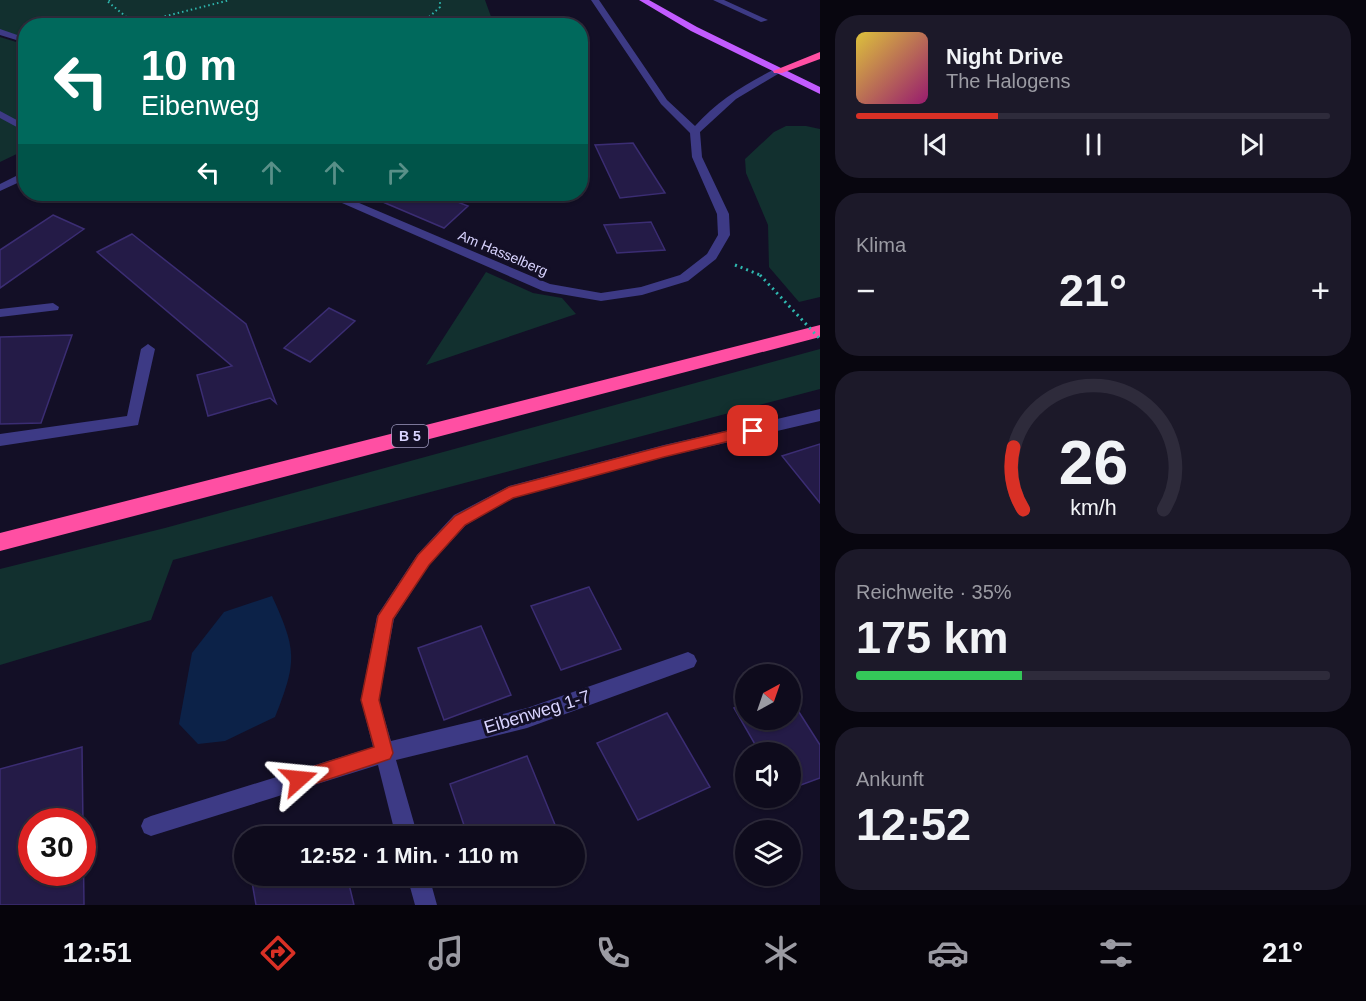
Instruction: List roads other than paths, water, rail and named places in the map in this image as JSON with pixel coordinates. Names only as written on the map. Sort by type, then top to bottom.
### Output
[{"type":"highway","points":[[778,71],[820,55]]},
{"type":"highway","name":"B 5","points":[[0,542],[820,331]]},
{"type":"main road","points":[[643,0],[694,29],[820,91]]},
{"type":"street","points":[[594,0],[664,102],[694,132],[712,111],[755,81],[778,71]]},
{"type":"street","points":[[717,0],[764,20]]},
{"type":"street","points":[[0,32],[18,38]]},
{"type":"street","points":[[0,114],[18,124]]},
{"type":"street","name":"Am Hasselberg","points":[[346,201],[547,288],[601,297],[642,291],[684,278],[712,256],[724,235],[723,214],[697,157],[694,132]]},
{"type":"street","points":[[0,188],[18,178]]},
{"type":"street","points":[[0,313],[53,307]]},
{"type":"street","points":[[0,440],[133,421],[148,348]]},
{"type":"street","points":[[404,826],[370,700],[386,616],[423,560],[460,520],[509,493],[664,451],[820,415]]},
{"type":"street","name":"Eibenweg 1-7","points":[[151,826],[384,753],[527,718],[688,661]]},
{"type":"street","points":[[421,886],[426,905]]},
{"type":"water","points":[[272,596],[286,630],[291,656],[287,682],[275,717],[225,741],[198,744],[179,724],[192,653],[224,612]]}]
